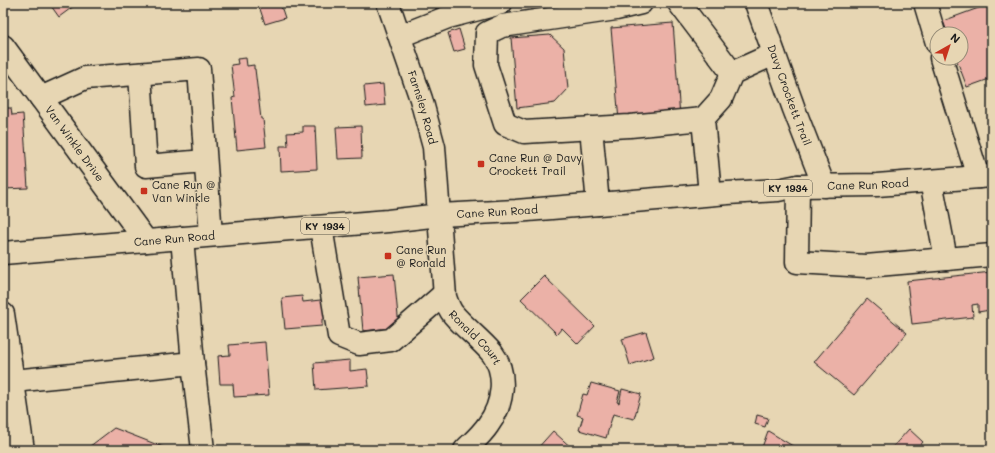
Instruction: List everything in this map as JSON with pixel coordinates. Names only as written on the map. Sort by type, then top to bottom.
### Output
[{"type":"main road","name":"Farnsley Road","points":[[388,3],[421,99],[434,147],[440,215]]},
{"type":"main road","points":[[400,36],[448,17],[501,3]]},
{"type":"main road","points":[[641,3],[616,10],[502,26],[487,33],[486,65],[505,124],[524,132],[630,126],[703,119],[721,99],[732,73],[774,54]]},
{"type":"main road","points":[[679,3],[732,73]]},
{"type":"main road","name":"Davy Crockett Trail","points":[[756,3],[824,186]]},
{"type":"main road","points":[[924,3],[931,26]]},
{"type":"main road","name":"Van Winkle Drive","points":[[3,46],[146,241]]},
{"type":"main road","points":[[945,66],[985,176]]},
{"type":"main road","points":[[41,98],[85,78],[199,69],[210,236]]},
{"type":"main road","points":[[140,74],[146,166],[205,161]]},
{"type":"main road","points":[[703,119],[710,194]]},
{"type":"main road","points":[[591,128],[598,204]]},
{"type":"main road","name":"Cane Run Road","points":[[3,253],[321,227],[440,215],[778,190],[798,186],[877,186],[985,176]]},
{"type":"main road","points":[[931,181],[946,259]]},
{"type":"main road","points":[[798,186],[797,262],[866,266],[992,255]]},
{"type":"main road","name":"Ronald Court","points":[[440,215],[444,294],[452,313],[492,354],[499,366],[503,381],[497,411],[488,425],[465,450]]},
{"type":"main road","points":[[321,227],[339,336],[359,344],[391,340],[444,294]]},
{"type":"main road","points":[[182,238],[193,362],[203,450]]},
{"type":"main road","points":[[3,314],[13,381],[16,443]]},
{"type":"main road","points":[[13,381],[193,362]]},
{"type":"building","points":[[49,3],[78,3],[59,17]]},
{"type":"building","points":[[270,3],[280,3],[285,18],[265,24],[259,6]]},
{"type":"building","points":[[434,3],[462,3],[437,11]]},
{"type":"building","points":[[992,3],[992,78],[967,87],[959,66],[969,66],[969,26],[945,26],[943,21]]},
{"type":"building","points":[[673,23],[680,117],[619,121],[611,28]]},
{"type":"building","points":[[459,29],[465,49],[454,52],[448,33]]},
{"type":"building","points":[[550,35],[564,48],[568,89],[555,103],[517,108],[511,38]]},
{"type":"building","points":[[246,58],[247,66],[254,65],[255,69],[266,147],[237,150],[232,98],[235,97],[231,65],[238,64],[237,59]]},
{"type":"building","points":[[383,84],[385,105],[366,107],[364,86]]},
{"type":"building","points":[[3,108],[11,108],[12,115],[23,114],[28,188],[3,189]]},
{"type":"building","points":[[303,126],[315,126],[317,169],[281,171],[280,146],[288,146],[287,133],[303,132]]},
{"type":"building","points":[[361,126],[362,158],[338,159],[336,127]]},
{"type":"building","points":[[992,272],[992,304],[989,304],[990,310],[978,312],[978,304],[972,305],[973,317],[912,324],[907,281]]},
{"type":"building","points":[[394,274],[399,327],[363,331],[358,277]]},
{"type":"building","points":[[544,276],[595,326],[578,344],[562,328],[557,334],[521,299]]},
{"type":"building","points":[[302,296],[303,302],[329,299],[330,318],[322,319],[322,326],[285,329],[282,298]]},
{"type":"building","points":[[867,299],[907,333],[854,395],[814,362]]},
{"type":"building","points":[[646,332],[654,357],[630,365],[622,339]]},
{"type":"building","points":[[265,342],[269,395],[234,397],[233,384],[220,384],[218,356],[230,355],[229,345]]},
{"type":"building","points":[[350,360],[350,371],[367,369],[369,386],[316,390],[314,363]]},
{"type":"building","points":[[591,383],[620,391],[617,402],[619,403],[622,389],[641,394],[634,419],[613,414],[606,438],[579,430],[583,417],[577,415],[583,394],[587,395]]},
{"type":"building","points":[[757,415],[768,418],[765,427],[755,424]]},
{"type":"building","points":[[114,428],[168,449],[168,450],[85,450]]},
{"type":"building","points":[[909,429],[923,442],[916,450],[890,450]]},
{"type":"building","points":[[553,431],[574,450],[536,450]]},
{"type":"building","points":[[768,431],[796,448],[796,450],[761,450]]},
{"type":"place","name":"Cane Run @ Davy Crockett Trail","points":[[481,164]]},
{"type":"place","name":"Cane Run @ Van Winkle","points":[[144,191]]},
{"type":"place","name":"Cane Run @ Ronald","points":[[388,256]]}]
